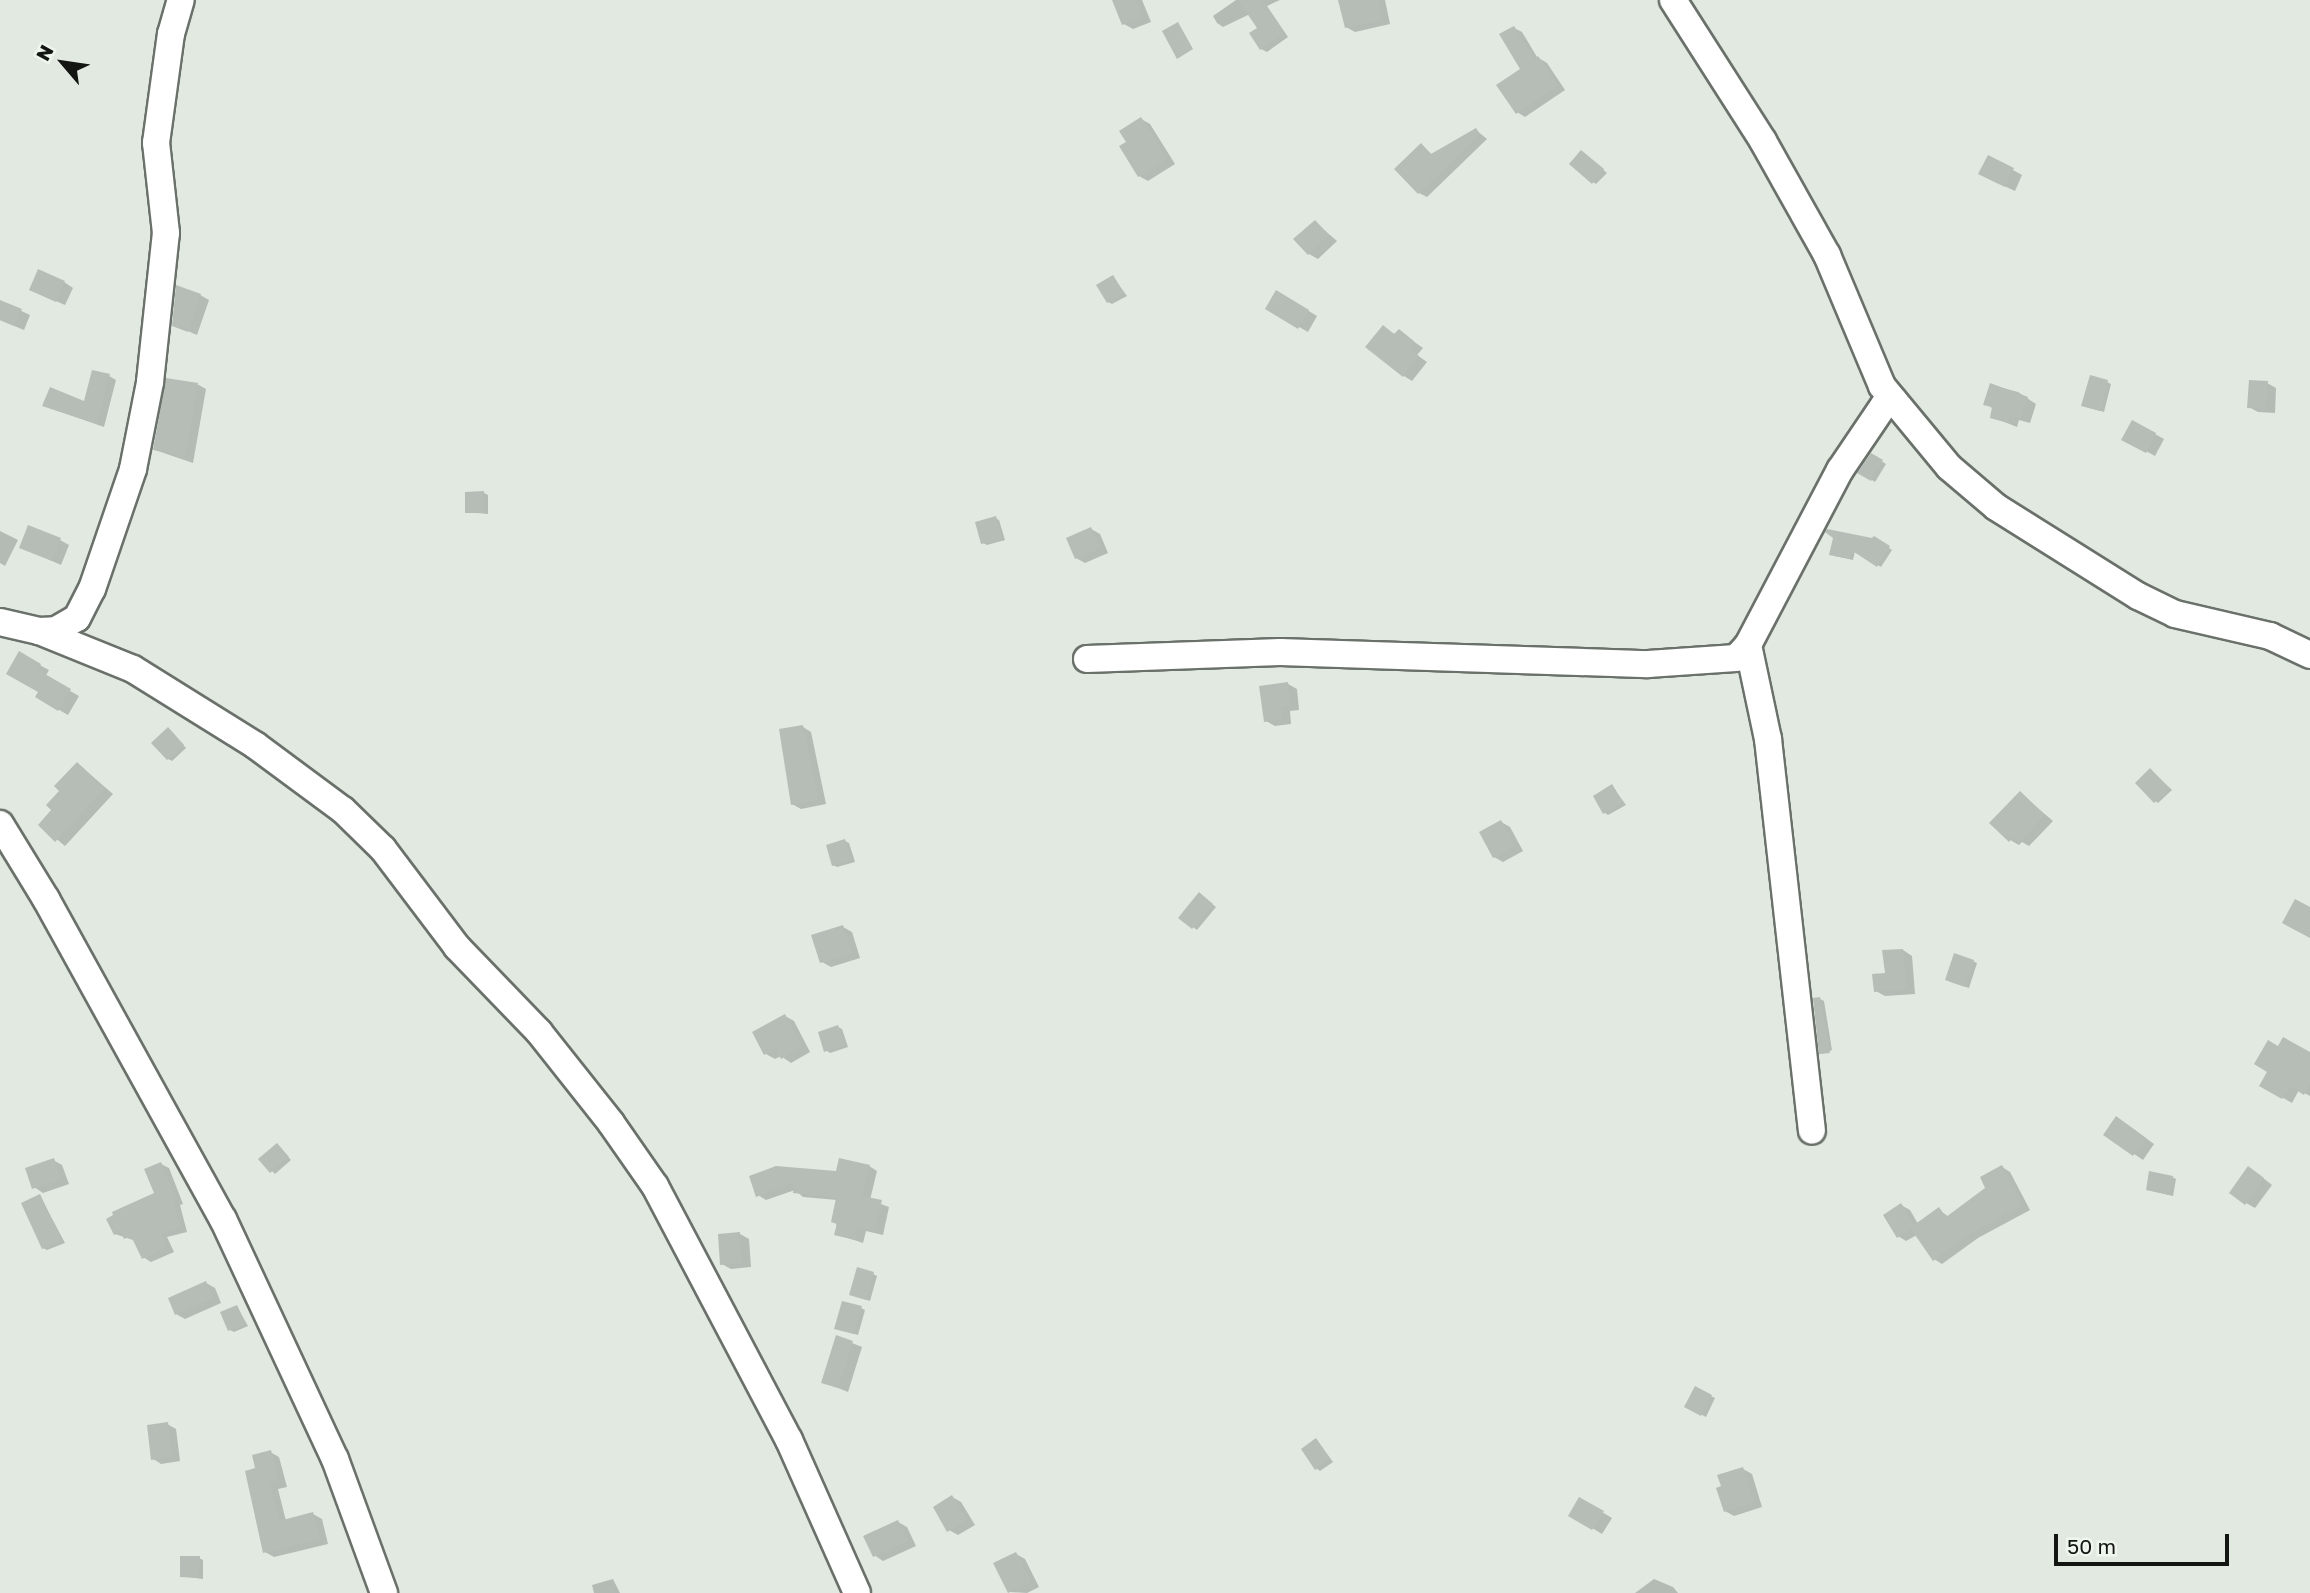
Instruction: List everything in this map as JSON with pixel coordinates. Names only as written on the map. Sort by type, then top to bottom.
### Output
[{"type":"street","points":[[39,631],[56,630],[70,624],[86,603],[133,469],[150,382],[166,233],[156,143],[171,34],[181,0]]},
{"type":"street","points":[[1673,0],[1763,141],[1827,255],[1882,386],[1949,467],[1996,507],[2138,596],[2175,614],[2270,636],[2310,655]]},
{"type":"street","points":[[1087,659],[1280,652],[1648,664],[1728,660],[1742,653],[1748,645],[1840,470],[1884,405],[1894,401]]},
{"type":"street","points":[[0,622],[39,631],[132,669],[255,745],[343,810],[383,849],[457,947],[538,1032],[611,1123],[655,1186],[789,1440],[857,1593]]},
{"type":"street","points":[[1748,645],[1768,739],[1812,1131]]},
{"type":"street","points":[[0,824],[46,899],[223,1219],[335,1459],[384,1593]]},
{"type":"building","points":[[1112,0],[1136,0],[1143,17],[1122,25]]},
{"type":"building","points":[[1238,0],[1261,0],[1284,33],[1260,50],[1249,33],[1257,28]]},
{"type":"building","points":[[1338,0],[1378,0],[1382,20],[1345,28]]},
{"type":"building","points":[[1178,22],[1193,49],[1177,59],[1162,31]]},
{"type":"building","points":[[1514,26],[1534,59],[1538,56],[1558,85],[1516,114],[1496,85],[1520,69],[1499,34]]},
{"type":"building","points":[[1141,117],[1167,159],[1138,177],[1119,146],[1126,142],[1119,131]]},
{"type":"building","points":[[1476,128],[1480,134],[1418,194],[1394,169],[1421,143],[1431,154]]},
{"type":"building","points":[[1581,150],[1604,169],[1592,184],[1569,164]]},
{"type":"building","points":[[1988,155],[2014,168],[2005,187],[1978,174]]},
{"type":"building","points":[[1315,220],[1329,235],[1308,255],[1293,239]]},
{"type":"building","points":[[38,269],[65,281],[56,302],[29,290]]},
{"type":"building","points":[[1113,275],[1124,293],[1107,303],[1096,285]]},
{"type":"building","points":[[176,285],[201,294],[188,332],[172,326]]},
{"type":"building","points":[[1276,290],[1309,310],[1298,329],[1265,309]]},
{"type":"building","points":[[0,300],[22,309],[14,326],[0,320]]},
{"type":"building","points":[[1383,325],[1394,334],[1399,329],[1415,342],[1409,349],[1419,356],[1403,377],[1365,347]]},
{"type":"building","points":[[92,370],[110,374],[97,424],[42,406],[50,387],[84,401]]},
{"type":"building","points":[[2090,375],[2108,380],[2100,411],[2081,406]]},
{"type":"building","points":[[166,378],[198,383],[185,460],[172,453],[153,450]]},
{"type":"building","points":[[2249,380],[2268,381],[2266,409],[2247,408]]},
{"type":"building","points":[[1990,383],[2028,397],[2021,419],[2010,416],[2008,423],[1990,418],[1992,407],[1983,405]]},
{"type":"building","points":[[2132,420],[2156,433],[2146,453],[2121,440]]},
{"type":"building","points":[[1871,453],[1883,460],[1871,481],[1857,473]]},
{"type":"building","points":[[484,491],[485,513],[465,513],[465,492]]},
{"type":"building","points":[[996,516],[1002,539],[981,544],[975,522]]},
{"type":"building","points":[[28,525],[61,538],[52,561],[19,548]]},
{"type":"building","points":[[1091,527],[1100,548],[1075,559],[1066,538]]},
{"type":"building","points":[[1827,529],[1872,538],[1874,536],[1890,546],[1877,567],[1851,550],[1850,559],[1829,555],[1833,538],[1825,532]]},
{"type":"building","points":[[19,651],[41,664],[38,670],[71,689],[58,711],[35,697],[38,692],[6,674]]},
{"type":"building","points":[[1288,682],[1291,706],[1281,707],[1283,719],[1264,722],[1259,686]]},
{"type":"building","points":[[803,725],[818,800],[791,805],[779,729]]},
{"type":"building","points":[[168,727],[184,745],[167,760],[151,743]]},
{"type":"building","points":[[77,762],[105,788],[55,842],[38,825],[51,810],[46,805],[59,791],[54,786]]},
{"type":"building","points":[[2150,768],[2169,788],[2154,803],[2135,783]]},
{"type":"building","points":[[1612,784],[1623,802],[1603,814],[1593,796]]},
{"type":"building","points":[[2020,791],[2045,815],[2019,842],[2013,837],[2009,842],[1989,823]]},
{"type":"building","points":[[1501,820],[1515,846],[1493,858],[1479,832]]},
{"type":"building","points":[[845,839],[852,860],[832,866],[826,845]]},
{"type":"building","points":[[1199,892],[1213,904],[1192,929],[1178,918]]},
{"type":"building","points":[[2295,899],[2310,907],[2310,938],[2282,923]]},
{"type":"building","points":[[843,925],[852,953],[820,963],[811,935]]},
{"type":"building","points":[[1903,949],[1907,989],[1874,992],[1872,974],[1885,973],[1882,950]]},
{"type":"building","points":[[1954,953],[1974,960],[1965,987],[1945,980]]},
{"type":"building","points":[[1820,997],[1830,1053],[1819,1054],[1813,998]]},
{"type":"building","points":[[785,1014],[802,1047],[781,1059],[776,1049],[764,1055],[752,1032]]},
{"type":"building","points":[[838,1025],[845,1045],[824,1052],[818,1032]]},
{"type":"building","points":[[2283,1037],[2310,1052],[2310,1084],[2304,1095],[2290,1086],[2282,1099],[2259,1086],[2267,1072],[2254,1064],[2268,1040],[2278,1046]]},
{"type":"building","points":[[2116,1116],[2146,1138],[2133,1156],[2103,1135]]},
{"type":"building","points":[[277,1143],[289,1157],[270,1173],[258,1159]]},
{"type":"building","points":[[54,1158],[61,1179],[32,1189],[25,1168]]},
{"type":"building","points":[[839,1158],[870,1165],[862,1196],[882,1200],[875,1231],[858,1228],[855,1240],[834,1235],[837,1224],[831,1222],[836,1198],[793,1193],[794,1183],[756,1197],[749,1176],[776,1166],[836,1171]]},
{"type":"building","points":[[161,1162],[177,1200],[173,1201],[181,1228],[161,1233],[167,1247],[142,1259],[131,1236],[124,1239],[121,1232],[114,1235],[106,1219],[113,1215],[112,1212],[154,1193],[144,1169]]},
{"type":"building","points":[[2002,1165],[2023,1205],[1969,1234],[1933,1261],[1911,1229],[1897,1238],[1883,1215],[1901,1203],[1914,1225],[1939,1207],[1946,1217],[1985,1188],[1980,1177]]},
{"type":"building","points":[[2248,1166],[2264,1178],[2245,1205],[2229,1193]]},
{"type":"building","points":[[2149,1171],[2173,1176],[2169,1195],[2146,1190]]},
{"type":"building","points":[[40,1194],[62,1241],[42,1249],[21,1203]]},
{"type":"building","points":[[740,1232],[742,1263],[720,1265],[718,1234]]},
{"type":"building","points":[[857,1267],[874,1272],[866,1300],[849,1295]]},
{"type":"building","points":[[206,1281],[213,1298],[175,1315],[168,1298]]},
{"type":"building","points":[[842,1301],[862,1306],[854,1334],[834,1329]]},
{"type":"building","points":[[237,1305],[246,1324],[228,1331],[220,1312]]},
{"type":"building","points":[[836,1335],[853,1341],[838,1388],[821,1383]]},
{"type":"building","points":[[1695,1386],[1712,1395],[1701,1416],[1684,1407]]},
{"type":"building","points":[[168,1422],[172,1457],[151,1460],[147,1425]]},
{"type":"building","points":[[1316,1438],[1330,1459],[1315,1470],[1301,1449]]},
{"type":"building","points":[[271,1450],[279,1482],[270,1484],[279,1521],[313,1512],[320,1539],[263,1553],[245,1471],[255,1468],[252,1455]]},
{"type":"building","points":[[1743,1467],[1754,1502],[1724,1512],[1716,1488],[1721,1486],[1717,1475]]},
{"type":"building","points":[[952,1495],[967,1520],[947,1532],[933,1507]]},
{"type":"building","points":[[1579,1497],[1604,1511],[1592,1530],[1568,1516]]},
{"type":"building","points":[[898,1520],[908,1541],[873,1557],[863,1536]]},
{"type":"building","points":[[1016,1552],[1031,1582],[1008,1593],[993,1563]]},
{"type":"building","points":[[180,1556],[200,1556],[199,1578],[180,1577]]}]
